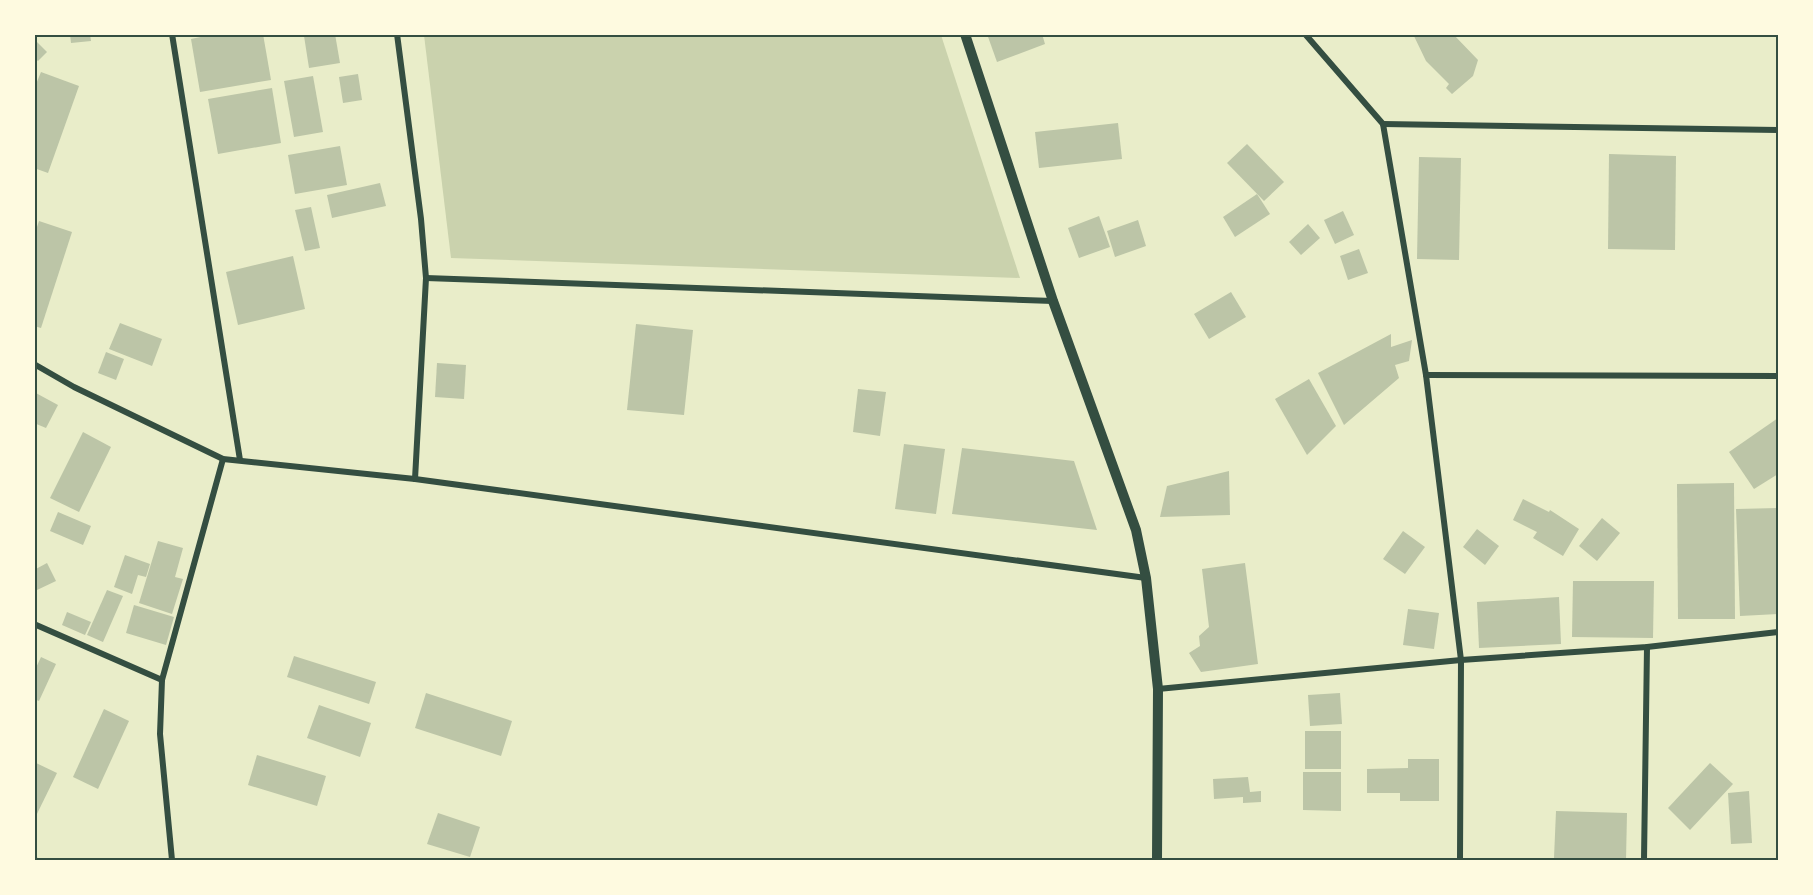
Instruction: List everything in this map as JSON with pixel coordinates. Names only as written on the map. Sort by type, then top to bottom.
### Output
[{"type":"street","points":[[172,34],[240,460]]},
{"type":"street","points":[[397,34],[421,219],[426,278],[415,479]]},
{"type":"street","points":[[965,34],[1053,301],[1136,530],[1146,578],[1158,689],[1157,861]]},
{"type":"street","points":[[1305,34],[1383,124],[1426,375],[1461,660],[1460,861]]},
{"type":"street","points":[[1383,124],[1779,130]]},
{"type":"street","points":[[426,278],[1053,301]]},
{"type":"street","points":[[34,364],[74,387],[222,459],[415,479],[1146,578]]},
{"type":"street","points":[[1426,375],[1779,376]]},
{"type":"street","points":[[172,861],[160,734],[162,680],[222,459]]},
{"type":"street","points":[[34,624],[162,680]]},
{"type":"street","points":[[1158,689],[1461,660],[1647,647],[1779,632]]},
{"type":"street","points":[[1644,861],[1647,647]]},
{"type":"green space","points":[[424,35],[941,35],[1020,278],[451,258]]},
{"type":"building","points":[[70,34],[90,34],[91,41],[71,43]]},
{"type":"building","points":[[215,34],[263,34],[271,80],[200,92],[191,39]]},
{"type":"building","points":[[335,34],[340,63],[309,68],[304,36]]},
{"type":"building","points":[[987,34],[1042,34],[1045,44],[997,62]]},
{"type":"building","points":[[1413,34],[1453,34],[1478,60],[1473,76],[1452,94],[1446,88],[1449,84],[1426,61]]},
{"type":"building","points":[[34,39],[47,52],[38,61],[34,58]]},
{"type":"building","points":[[41,72],[79,86],[48,173],[34,168],[34,89]]},
{"type":"building","points":[[358,74],[362,100],[343,103],[339,77]]},
{"type":"building","points":[[313,76],[323,132],[294,137],[284,81]]},
{"type":"building","points":[[272,88],[281,143],[218,154],[208,99]]},
{"type":"building","points":[[1118,123],[1122,159],[1039,168],[1035,132]]},
{"type":"building","points":[[1247,144],[1284,182],[1264,201],[1227,163]]},
{"type":"building","points":[[340,146],[347,185],[295,194],[288,155]]},
{"type":"building","points":[[1609,154],[1676,156],[1675,250],[1608,249]]},
{"type":"building","points":[[1419,157],[1461,158],[1459,260],[1417,259]]},
{"type":"building","points":[[380,183],[386,206],[332,218],[327,195]]},
{"type":"building","points":[[1257,194],[1270,214],[1235,237],[1223,217]]},
{"type":"building","points":[[311,207],[320,248],[305,251],[295,210]]},
{"type":"building","points":[[1343,211],[1354,235],[1335,244],[1324,220]]},
{"type":"building","points":[[1099,216],[1110,247],[1079,258],[1068,228]]},
{"type":"building","points":[[1138,220],[1146,246],[1115,257],[1107,231]]},
{"type":"building","points":[[39,221],[72,232],[41,328],[34,326],[34,236]]},
{"type":"building","points":[[1308,224],[1320,238],[1301,255],[1289,242]]},
{"type":"building","points":[[1359,249],[1368,273],[1348,280],[1340,256]]},
{"type":"building","points":[[293,256],[305,309],[238,325],[226,272]]},
{"type":"building","points":[[1231,292],[1246,317],[1209,339],[1194,314]]},
{"type":"building","points":[[120,323],[162,339],[152,366],[109,349]]},
{"type":"building","points":[[636,324],[693,330],[684,415],[627,410]]},
{"type":"building","points":[[1391,334],[1391,347],[1412,340],[1409,361],[1395,365],[1399,378],[1344,425],[1318,373]]},
{"type":"building","points":[[106,352],[124,359],[116,380],[98,373]]},
{"type":"building","points":[[437,363],[466,365],[464,399],[435,397]]},
{"type":"building","points":[[1309,379],[1336,426],[1307,455],[1275,399]]},
{"type":"building","points":[[858,389],[886,392],[880,436],[853,432]]},
{"type":"building","points":[[34,392],[58,405],[46,428],[34,423]]},
{"type":"building","points":[[1778,418],[1778,474],[1754,489],[1729,452]]},
{"type":"building","points":[[83,432],[111,447],[79,512],[50,498]]},
{"type":"building","points":[[904,444],[945,449],[936,514],[895,509]]},
{"type":"building","points":[[962,448],[1074,461],[1097,530],[952,514]]},
{"type":"building","points":[[1229,471],[1230,515],[1160,517],[1167,486]]},
{"type":"building","points":[[1734,483],[1735,619],[1678,619],[1677,484]]},
{"type":"building","points":[[1523,499],[1549,512],[1550,510],[1579,529],[1563,556],[1533,538],[1537,532],[1513,520]]},
{"type":"building","points":[[1778,508],[1778,614],[1740,616],[1736,509]]},
{"type":"building","points":[[58,512],[91,526],[83,545],[50,531]]},
{"type":"building","points":[[1602,518],[1620,533],[1597,561],[1579,546]]},
{"type":"building","points":[[1477,529],[1499,546],[1485,565],[1463,547]]},
{"type":"building","points":[[1403,531],[1425,547],[1405,574],[1383,559]]},
{"type":"building","points":[[158,541],[183,548],[175,577],[183,579],[172,614],[139,603]]},
{"type":"building","points":[[125,555],[150,564],[146,577],[138,575],[132,594],[114,587]]},
{"type":"building","points":[[47,563],[56,581],[37,590],[34,585],[34,570]]},
{"type":"building","points":[[1245,563],[1258,664],[1201,672],[1189,653],[1200,646],[1199,636],[1209,627],[1202,569]]},
{"type":"building","points":[[1573,581],[1654,581],[1653,638],[1572,637]]},
{"type":"building","points":[[107,590],[123,596],[103,642],[87,635]]},
{"type":"building","points":[[1559,597],[1561,644],[1479,648],[1477,602]]},
{"type":"building","points":[[134,605],[174,617],[166,645],[126,633]]},
{"type":"building","points":[[1408,609],[1439,613],[1434,649],[1403,645]]},
{"type":"building","points":[[67,612],[91,622],[85,635],[62,625]]},
{"type":"building","points":[[294,656],[376,682],[369,704],[287,677]]},
{"type":"building","points":[[41,657],[56,664],[39,701],[34,699],[34,672]]},
{"type":"building","points":[[426,693],[512,721],[501,756],[415,728]]},
{"type":"building","points":[[1340,693],[1342,724],[1310,726],[1308,695]]},
{"type":"building","points":[[319,705],[371,723],[360,757],[307,738]]},
{"type":"building","points":[[104,709],[129,721],[98,789],[73,777]]},
{"type":"building","points":[[1305,731],[1341,731],[1341,769],[1305,769]]},
{"type":"building","points":[[257,755],[326,776],[317,806],[248,785]]},
{"type":"building","points":[[1408,759],[1439,759],[1439,801],[1400,801],[1400,793],[1367,793],[1367,769],[1408,768]]},
{"type":"building","points":[[34,762],[57,773],[34,820]]},
{"type":"building","points":[[1710,763],[1733,784],[1690,830],[1668,808]]},
{"type":"building","points":[[1303,772],[1341,772],[1341,811],[1303,810]]},
{"type":"building","points":[[1248,777],[1250,792],[1261,791],[1261,802],[1243,803],[1243,797],[1214,799],[1213,779]]},
{"type":"building","points":[[1749,791],[1752,843],[1731,844],[1728,793]]},
{"type":"building","points":[[1556,811],[1627,813],[1626,860],[1554,858]]},
{"type":"building","points":[[438,813],[480,827],[470,857],[427,844]]}]
